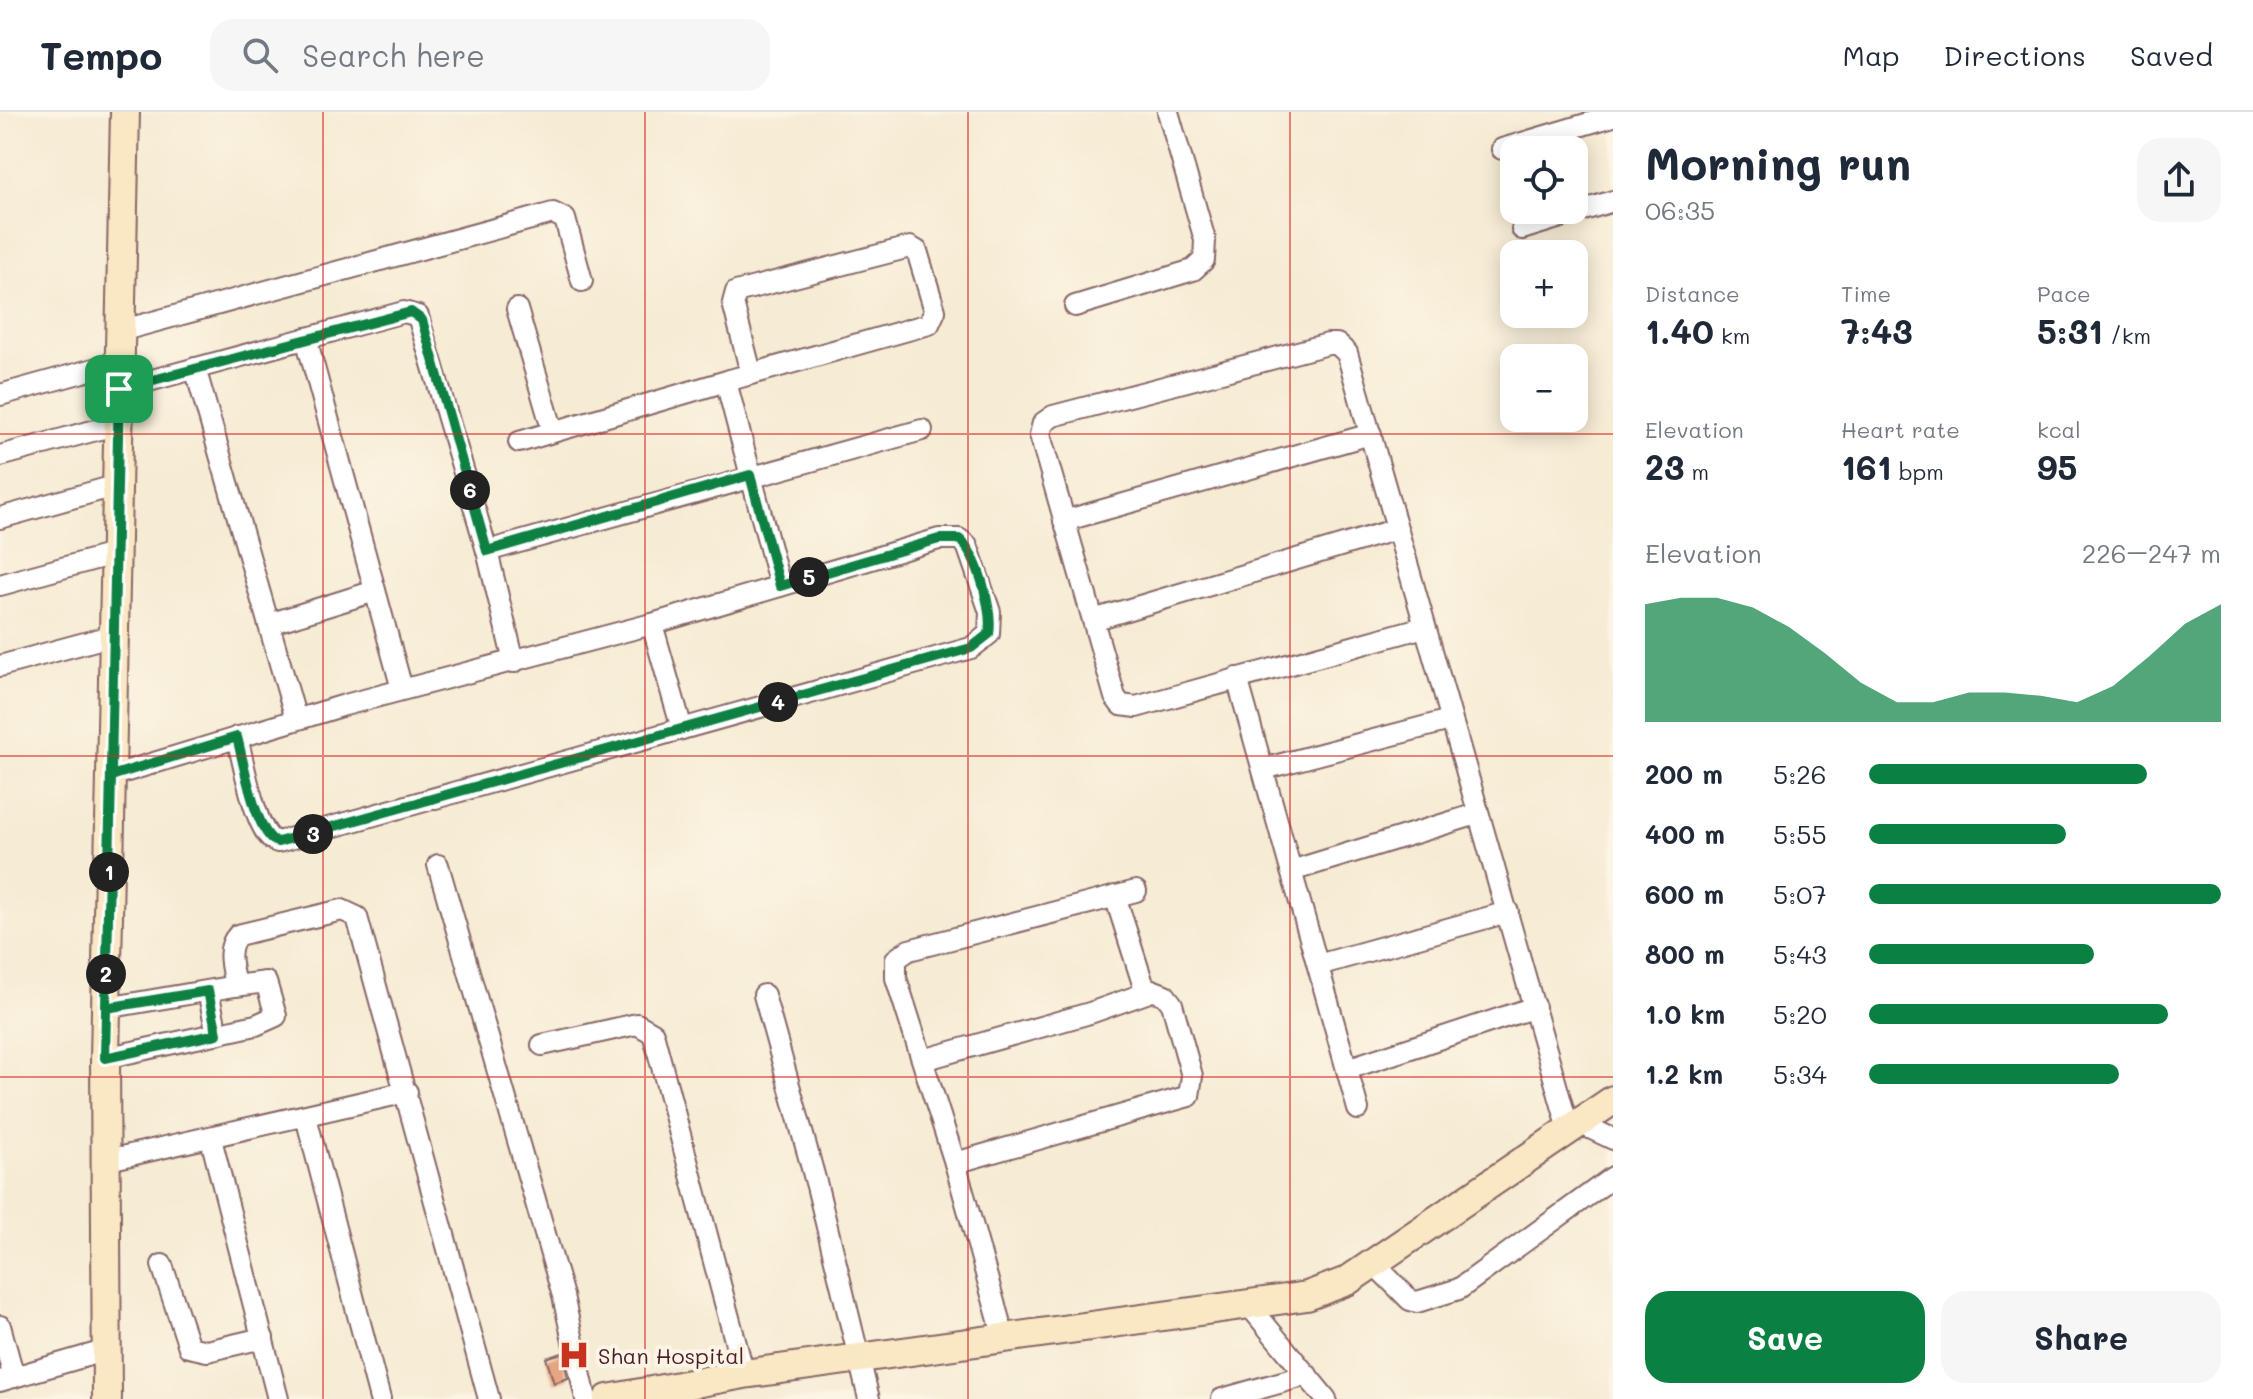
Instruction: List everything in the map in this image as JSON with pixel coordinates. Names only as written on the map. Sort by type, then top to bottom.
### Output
[{"type":"street","points":[[107,1399],[105,1058],[125,112]]},
{"type":"street","points":[[1075,306],[1193,270],[1206,256],[1205,240],[1168,112]]},
{"type":"street","points":[[1546,136],[1613,116]]},
{"type":"street","points":[[1522,229],[1613,201]]},
{"type":"street","points":[[120,331],[553,213],[565,219],[582,281]]},
{"type":"street","points":[[519,442],[929,324],[935,311],[917,251],[910,247],[736,292],[733,303],[751,373]]},
{"type":"street","points":[[517,309],[553,432]]},
{"type":"street","points":[[0,395],[119,375],[195,368],[404,312],[418,316],[487,551],[514,662]]},
{"type":"street","points":[[306,338],[402,689]]},
{"type":"street","points":[[1424,627],[1136,707],[1121,705],[1040,435],[1043,423],[1053,416],[1337,344],[1347,353],[1477,814],[1574,1126]]},
{"type":"street","points":[[195,368],[296,719]]},
{"type":"street","points":[[730,380],[728,389],[780,586]]},
{"type":"street","points":[[0,456],[118,424]]},
{"type":"street","points":[[487,551],[750,475],[922,430]]},
{"type":"street","points":[[1064,521],[1371,434]]},
{"type":"street","points":[[0,518],[118,485]]},
{"type":"street","points":[[1093,620],[1397,529]]},
{"type":"street","points":[[111,776],[237,737],[296,719],[652,624],[939,539],[959,539],[971,553],[990,612],[989,634],[971,648],[278,842],[267,837],[259,822],[237,737]]},
{"type":"street","points":[[0,585],[117,553]]},
{"type":"street","points":[[269,624],[375,591]]},
{"type":"street","points":[[652,624],[682,729]]},
{"type":"street","points":[[0,666],[114,635]]},
{"type":"street","points":[[1237,678],[1358,1109]]},
{"type":"street","points":[[1263,769],[1450,720]]},
{"type":"street","points":[[1291,871],[1477,814]]},
{"type":"street","points":[[438,865],[563,1296],[586,1399]]},
{"type":"street","points":[[1004,1338],[955,1163],[894,968],[901,954],[1136,891]]},
{"type":"street","points":[[1115,896],[1142,984],[1149,992]]},
{"type":"street","points":[[235,986],[230,955],[232,943],[238,935],[342,910],[352,912],[362,922],[489,1399]]},
{"type":"street","points":[[1318,965],[1508,912]]},
{"type":"street","points":[[105,1058],[217,1034],[276,1016],[266,982],[106,1008]]},
{"type":"street","points":[[208,991],[217,1034]]},
{"type":"street","points":[[923,1060],[1090,1013],[1149,992],[1165,995],[1172,1004],[1192,1076],[1189,1096],[955,1163]]},
{"type":"street","points":[[764,995],[817,1186],[869,1399]]},
{"type":"street","points":[[1347,1069],[1535,1007]]},
{"type":"street","points":[[542,1045],[637,1024],[653,1033],[744,1374]]},
{"type":"street","points":[[104,1161],[407,1092]]},
{"type":"street","points":[[608,1399],[744,1374],[1324,1292],[1373,1263],[1613,1100]]},
{"type":"street","points":[[306,1117],[380,1399]]},
{"type":"street","points":[[1574,1126],[1613,1139]]},
{"type":"street","points":[[211,1139],[278,1399]]},
{"type":"street","points":[[1373,1263],[1410,1300],[1449,1293],[1613,1177]]},
{"type":"street","points":[[162,1265],[189,1347],[207,1351],[263,1338]]},
{"type":"street","points":[[1248,1304],[1326,1399]]},
{"type":"street","points":[[0,1326],[7,1379],[107,1350]]},
{"type":"street","points":[[1222,1399],[1307,1375]]},
{"type":"building","points":[[562,1353],[568,1378],[554,1383],[546,1358]]},
{"type":"place","name":"Shan Hospital","points":[[574,1355]]},
{"type":"route","points":[[119,389],[117,553],[114,635],[111,776],[106,1008],[208,991],[217,1034],[105,1058],[108,892],[111,776],[237,737],[259,822],[267,837],[278,842],[971,648],[982,643],[989,634],[990,612],[971,553],[959,539],[939,539],[780,586],[750,475],[487,551],[422,320],[411,312],[119,389]]}]
